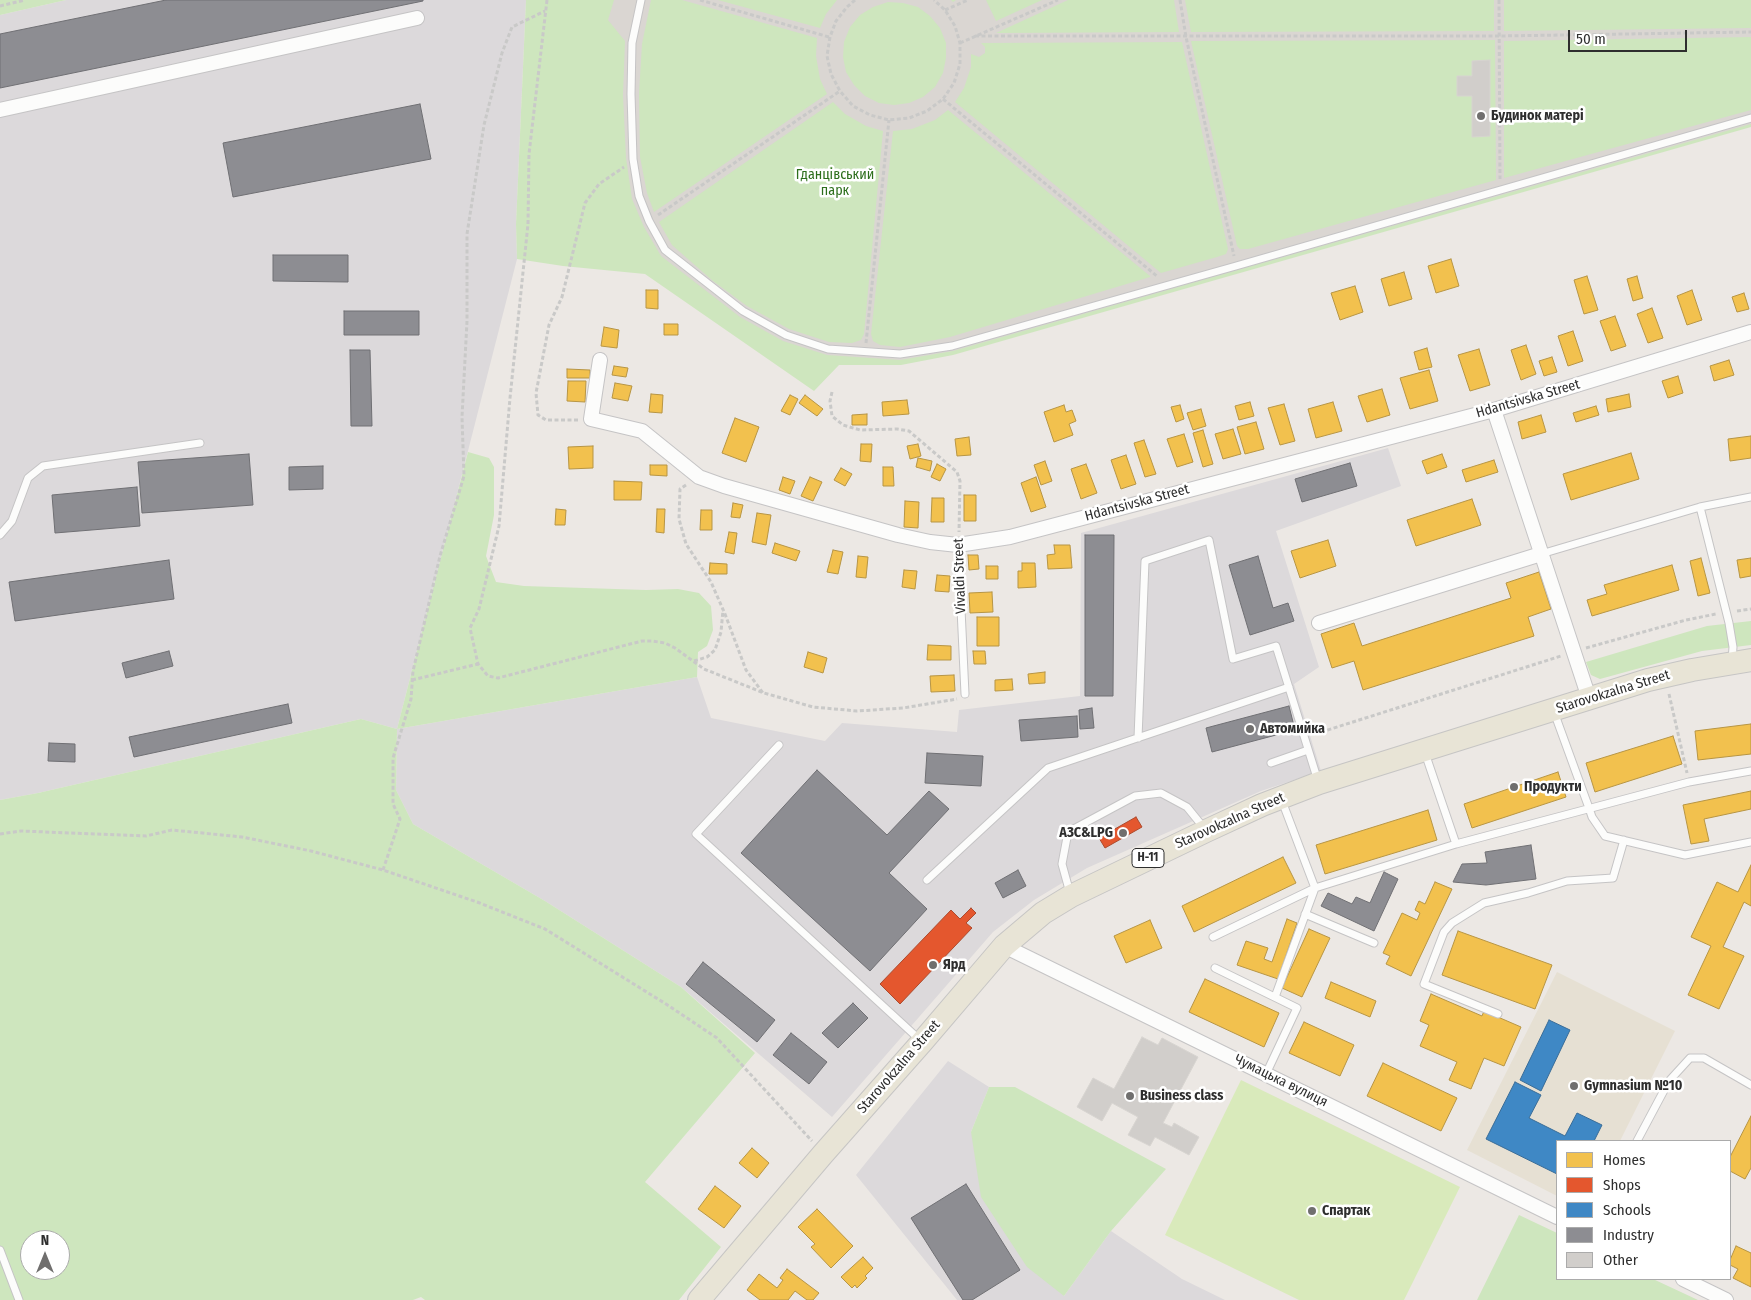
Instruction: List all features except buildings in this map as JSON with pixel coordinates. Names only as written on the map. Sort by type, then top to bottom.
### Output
[{"type":"main road","name":"Starovokzalna Street","points":[[698,1300],[1004,946],[1043,913],[1071,896],[1206,830],[1319,784],[1664,676],[1742,662]]},
{"type":"street","points":[[0,110],[417,18]]},
{"type":"street","name":"Hdantsivska Street","points":[[591,419],[642,431],[699,477],[724,486],[898,535],[930,542],[958,545],[1010,537],[1494,410],[1751,332]]},
{"type":"street","points":[[591,419],[600,360]]},
{"type":"street","points":[[1494,410],[1589,698]]},
{"type":"street","points":[[1319,623],[1541,554]]},
{"type":"street","name":"Чумацька вулиця","points":[[1004,946],[1556,1217]]},
{"type":"street","points":[[1685,1280],[1726,1300]]},
{"type":"lane","points":[[641,0],[632,43],[633,159],[639,196],[649,222],[665,250],[743,311],[786,335],[828,349],[900,354],[952,346],[1168,286],[1751,118]]},
{"type":"lane","points":[[0,535],[12,521],[28,478],[43,466],[200,443]]},
{"type":"lane","points":[[1541,554],[1700,508],[1751,498]]},
{"type":"lane","points":[[1700,508],[1733,647],[1742,662]]},
{"type":"lane","points":[[1138,738],[1146,561],[1209,540],[1233,659],[1276,646],[1319,784]]},
{"type":"lane","name":"Vivaldi Street","points":[[958,545],[965,694]]},
{"type":"lane","points":[[927,880],[1048,768],[1289,687]]},
{"type":"lane","points":[[1554,710],[1592,817],[1605,836],[1685,855],[1751,842]]},
{"type":"lane","points":[[779,745],[696,834],[922,1042]]},
{"type":"lane","points":[[1271,763],[1308,750]]},
{"type":"lane","points":[[1424,750],[1456,844]]},
{"type":"lane","points":[[1213,937],[1315,888],[1456,844],[1689,782],[1751,771]]},
{"type":"lane","points":[[1071,896],[1062,864],[1068,832],[1135,796],[1161,793],[1187,807],[1206,830]]},
{"type":"lane","points":[[1275,997],[1315,888],[1281,798]]},
{"type":"lane","points":[[1498,1014],[1424,984],[1444,932],[1452,923],[1484,903],[1528,893],[1567,881],[1613,878],[1624,840]]},
{"type":"lane","points":[[1305,914],[1374,943]]},
{"type":"lane","points":[[1215,968],[1297,1008],[1266,1074]]},
{"type":"lane","points":[[1638,1140],[1669,1081],[1690,1058],[1704,1058],[1751,1085]]},
{"type":"lane","points":[[0,1250],[19,1300]]},
{"type":"path","points":[[0,6],[25,0]]},
{"type":"path","points":[[547,0],[529,154],[528,224],[499,526],[478,609],[470,628],[478,664],[488,676],[498,678],[642,641],[665,643],[676,648],[704,669],[764,693],[813,707],[857,711],[903,708],[959,698],[965,694]]},
{"type":"path","points":[[700,0],[830,37]]},
{"type":"path","points":[[855,0],[836,21],[830,37],[828,56],[831,74],[840,92],[853,106],[870,115],[889,120],[909,118],[927,112],[943,99],[954,83],[960,64],[960,43],[955,26],[945,10],[934,0]]},
{"type":"path","points":[[945,10],[967,0]]},
{"type":"path","points":[[960,43],[1058,0]]},
{"type":"path","points":[[1180,0],[1186,37],[1236,266]]},
{"type":"path","points":[[1499,0],[1500,190]]},
{"type":"path","points":[[383,870],[400,819],[393,804],[392,758],[411,699],[413,671],[440,556],[464,476],[462,417],[467,321],[467,234],[484,125],[502,52],[512,27],[545,12]]},
{"type":"path","points":[[975,36],[1499,36],[1751,32]]},
{"type":"path","points":[[649,222],[840,92]]},
{"type":"path","points":[[943,99],[1168,286]]},
{"type":"path","points":[[865,352],[889,120]]},
{"type":"path","points":[[591,419],[546,420],[538,415],[536,393],[549,325],[562,298],[585,203],[599,184],[633,159]]},
{"type":"path","points":[[1230,257],[1233,253]]},
{"type":"path","name":"Vivaldi Street","points":[[832,392],[830,401],[832,416],[843,425],[860,430],[897,429],[908,431],[957,472],[960,481],[958,545]]},
{"type":"path","points":[[699,477],[680,489],[679,519],[686,544],[711,582],[746,670],[764,693]]},
{"type":"path","points":[[693,662],[707,657],[715,650],[721,632],[723,609]]},
{"type":"path","points":[[1304,737],[1574,652],[1686,620],[1751,609]]},
{"type":"path","points":[[412,680],[478,664]]},
{"type":"path","points":[[1664,676],[1689,782]]},
{"type":"path","points":[[0,834],[21,831],[146,836],[172,830],[242,837],[311,851],[383,870],[477,902],[545,929],[717,1038],[823,1154]]},
{"type":"shaded area","points":[[66,0],[526,0],[516,224],[517,259],[397,729],[361,719],[0,800],[0,15]]},
{"type":"shaded area","points":[[614,0],[651,0],[642,44],[639,93],[640,157],[647,193],[654,212],[827,94],[820,79],[816,56],[817,38],[682,0],[718,0],[820,28],[826,14],[837,0],[951,0],[953,2],[956,0],[986,0],[996,21],[1042,0],[1068,0],[996,33],[1179,32],[1174,0],[1185,0],[1191,32],[1494,31],[1494,0],[1504,0],[1504,31],[1751,28],[1751,37],[1504,41],[1504,178],[1751,110],[1751,124],[953,351],[900,360],[827,355],[783,341],[740,317],[661,256],[644,227],[632,199],[626,158],[623,95],[625,41],[608,20]],"holes":[[[888,2],[918,7],[930,16],[940,28],[946,43],[943,73],[935,87],[923,97],[909,103],[894,105],[879,103],[865,96],[854,85],[846,72],[843,57],[844,42],[850,27],[860,15],[873,7]],[[1495,40],[1496,180],[1248,249],[1240,249],[1237,246],[1191,41]],[[1182,42],[1228,249],[1226,254],[1161,273],[955,102],[964,88],[971,67],[971,54],[979,57],[985,53],[985,47],[981,43]],[[833,102],[845,114],[866,126],[883,131],[864,334],[861,340],[852,343],[829,342],[789,329],[747,306],[713,281],[672,245],[659,222]],[[948,110],[1150,277],[950,337],[900,347],[880,345],[873,341],[871,334],[893,131],[912,129],[935,120]]]},
{"type":"shaded area","points":[[1388,448],[1401,486],[1276,531],[1319,667],[1294,684],[1321,771],[1261,791],[1087,868],[1034,900],[993,932],[832,1117],[681,987],[545,901],[413,824],[396,790],[397,729],[697,677],[711,718],[825,741],[842,723],[957,732],[959,710],[1080,696],[1081,533]]},
{"type":"shaded area","name":"Gymnasium №10","points":[[1557,972],[1675,1031],[1620,1140],[1556,1140],[1556,1195],[1467,1150]]},
{"type":"shaded area","points":[[948,1061],[989,1087],[971,1132],[1064,1296],[1111,1231],[1182,1279],[1225,1300],[957,1300],[856,1175]]},
{"type":"green space","points":[[0,0],[66,0],[0,15]]},
{"type":"green space","name":"Гданцівський парк","points":[[526,0],[1751,0],[1751,127],[953,355],[901,365],[839,365],[814,391],[645,274],[563,266],[517,259],[516,224]]},
{"type":"green space","points":[[468,452],[489,458],[494,467],[494,515],[486,556],[496,582],[524,586],[646,590],[678,589],[699,593],[711,606],[713,630],[707,646],[698,652],[697,677],[397,729]]},
{"type":"green space","points":[[1751,621],[1751,645],[1702,651],[1600,679],[1591,675],[1586,662],[1707,626]]},
{"type":"green space","points":[[361,719],[397,729],[396,790],[413,824],[545,901],[681,987],[755,1053],[645,1182],[721,1247],[679,1300],[425,1300],[421,1297],[413,1300],[0,1300],[0,800]]},
{"type":"green space","name":"Спартак","points":[[1241,1080],[1460,1187],[1404,1300],[1299,1300],[1165,1235]]},
{"type":"green space","points":[[989,1087],[1015,1087],[1166,1169],[1111,1231],[1064,1296],[1027,1267],[981,1197],[971,1132]]},
{"type":"green space","points":[[1519,1215],[1556,1233],[1556,1280],[1655,1280],[1698,1300],[1477,1300]]},
{"type":"place","name":"Будинок матері","points":[[1481,116]]},
{"type":"place","name":"Автомийка","points":[[1250,729]]},
{"type":"place","name":"Продукти","points":[[1514,787]]},
{"type":"place","name":"АЗС&LPG","points":[[1123,833]]},
{"type":"place","name":"Ярд","points":[[933,965]]},
{"type":"place","name":"Gymnasium №10","points":[[1574,1086]]},
{"type":"place","name":"Business class","points":[[1130,1096]]},
{"type":"place","name":"Спартак","points":[[1312,1211]]}]
